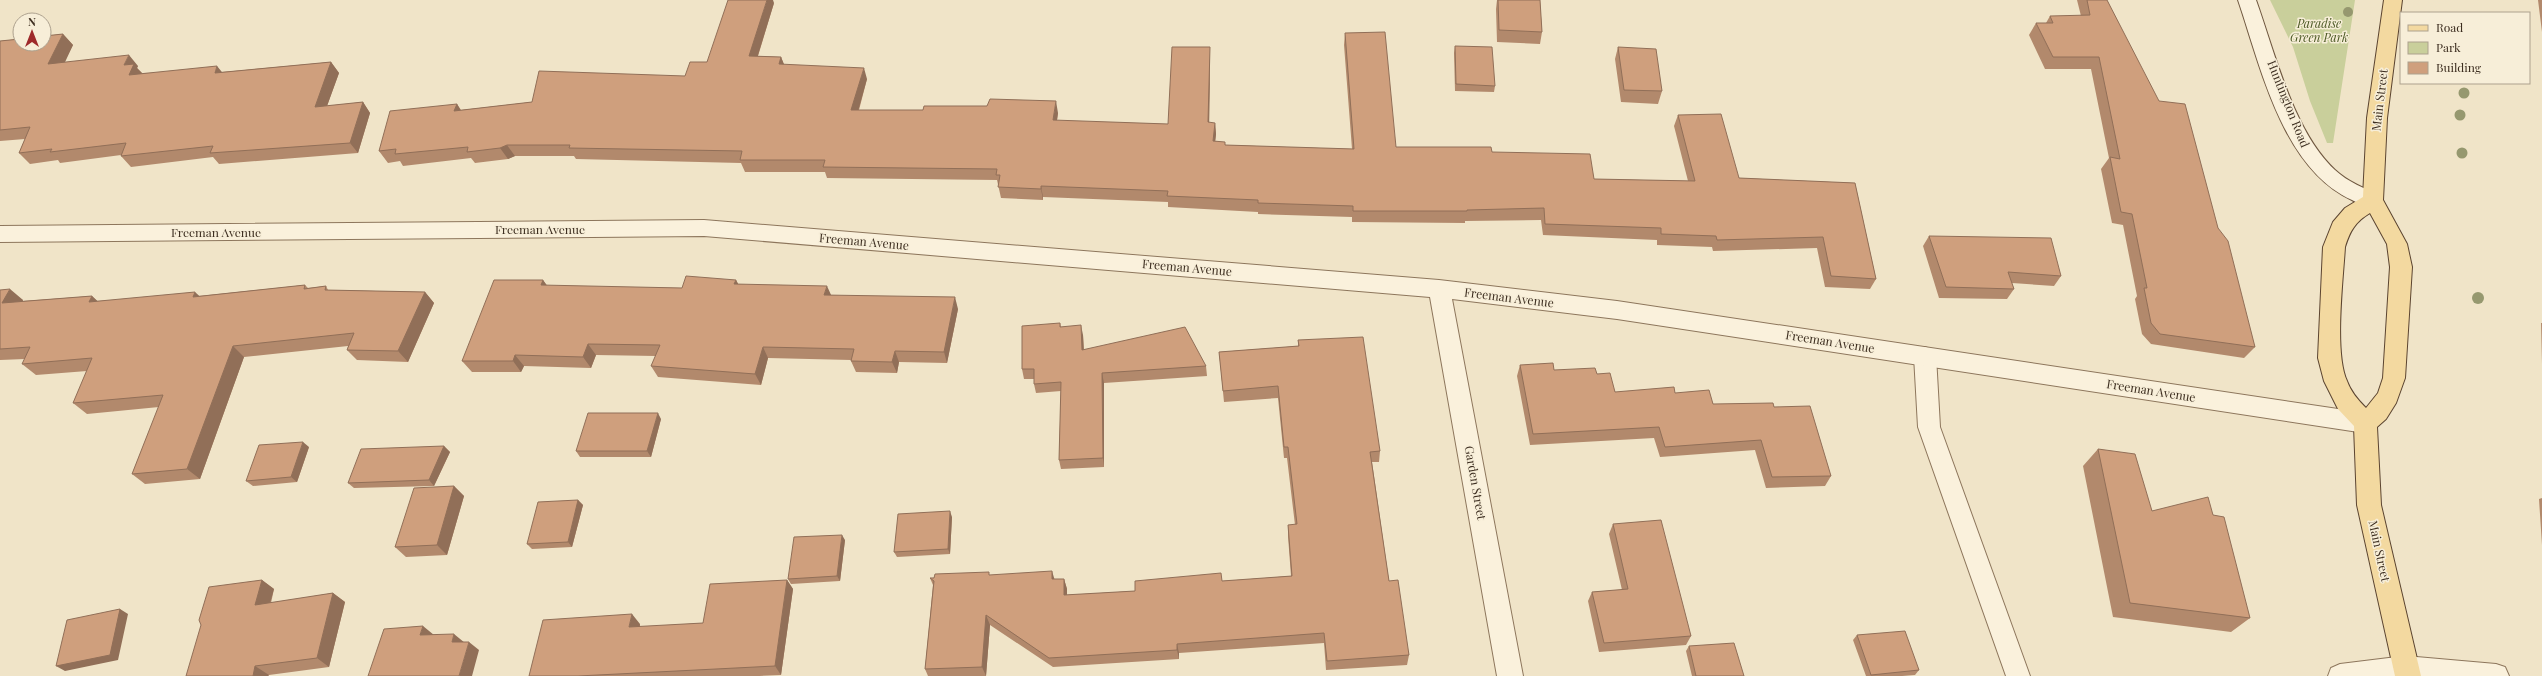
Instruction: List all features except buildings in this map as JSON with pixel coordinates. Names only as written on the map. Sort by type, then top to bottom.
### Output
[{"type":"main road","name":"Main Street","points":[[2373,201],[2377,118],[2393,0]]},
{"type":"main road","points":[[2373,201],[2387,223],[2397,244],[2401,267],[2394,378],[2388,396],[2378,412],[2365,423],[2346,402],[2335,382],[2329,358],[2334,247],[2340,228],[2352,214],[2373,201]]},
{"type":"main road","name":"Main Street","points":[[2365,423],[2369,505],[2407,672]]},
{"type":"street","name":"Huntington Road","points":[[2247,0],[2291,118],[2308,153],[2328,176],[2345,189],[2373,201]]},
{"type":"street","name":"Freeman Avenue","points":[[0,234],[704,228],[1439,290],[1617,310],[2365,423]]},
{"type":"street","name":"Garden Street","points":[[1439,290],[1510,676]]},
{"type":"street","points":[[2407,672],[2496,676]]},
{"type":"lane","points":[[1925,356],[1929,427],[2018,676]]},
{"type":"lane","points":[[2340,676],[2407,672]]},
{"type":"green space","name":"Paradise Green Park","points":[[2270,0],[2355,0],[2333,143],[2327,143],[2310,101],[2293,47]]}]
